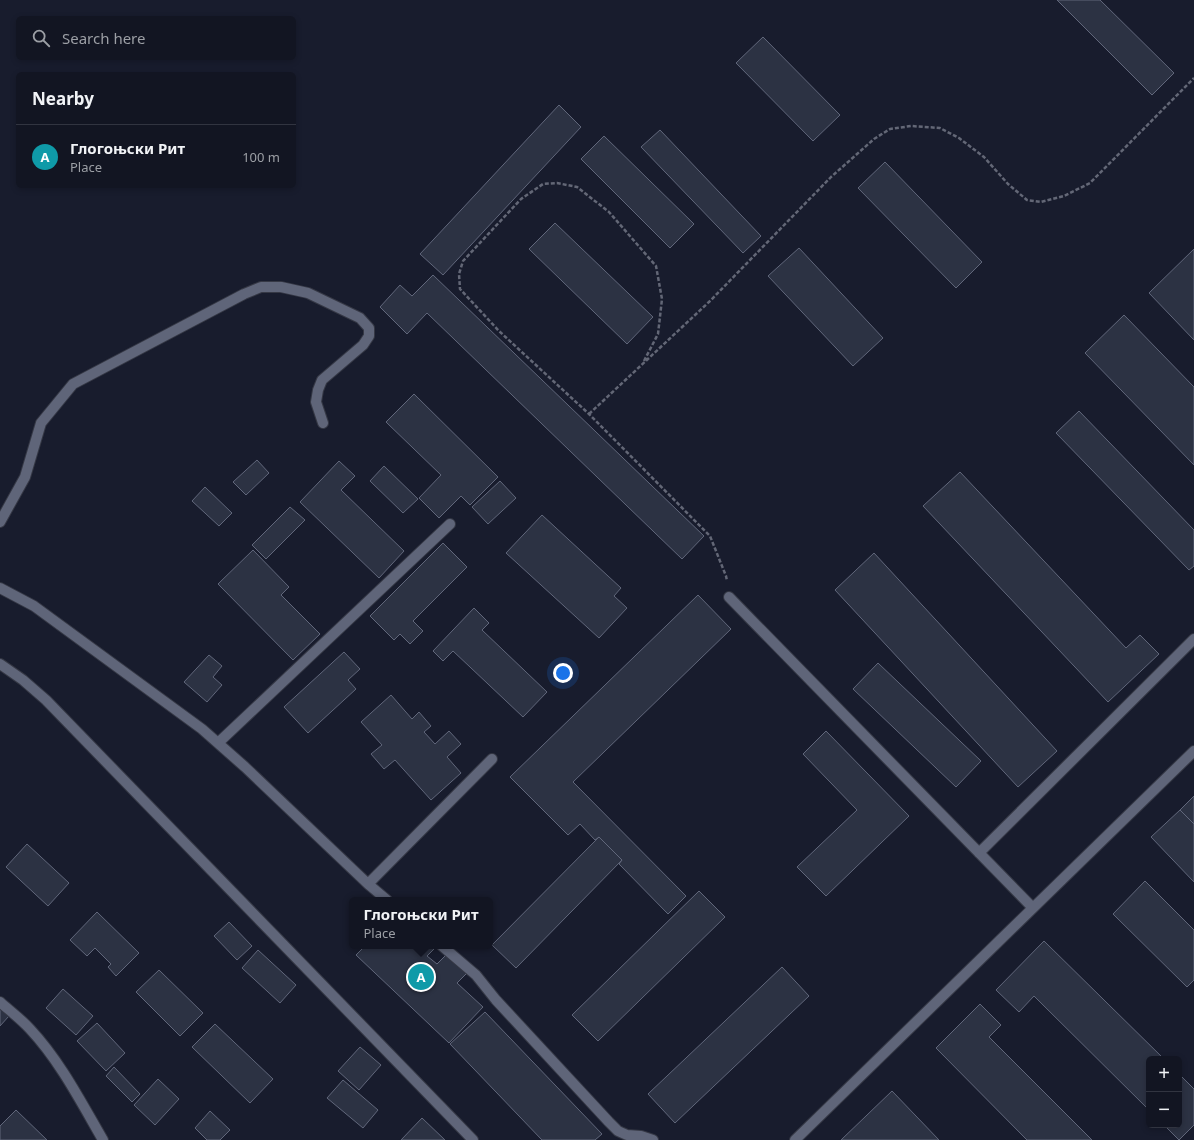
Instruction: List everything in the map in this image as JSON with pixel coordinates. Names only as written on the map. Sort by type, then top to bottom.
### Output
[{"type":"street","points":[[0,522],[25,477],[41,423],[73,384],[244,294],[261,287],[281,287],[308,293],[360,318],[369,328],[369,336],[363,345],[322,380],[318,390],[316,402],[323,424]]},
{"type":"street","points":[[218,743],[450,524]]},
{"type":"street","points":[[0,588],[34,606],[202,730],[245,767],[383,897]]},
{"type":"street","points":[[729,597],[1033,908]]},
{"type":"street","points":[[979,853],[1194,639]]},
{"type":"street","points":[[0,664],[23,680],[46,700],[473,1140]]},
{"type":"street","points":[[795,1140],[1194,751]]},
{"type":"street","points":[[368,884],[492,759]]},
{"type":"street","points":[[446,949],[476,975],[496,1000],[609,1122],[618,1130],[627,1135],[641,1136],[653,1140]]},
{"type":"street","points":[[0,1002],[30,1029],[46,1049],[70,1084],[103,1140]]},
{"type":"path","points":[[589,414],[710,301],[831,177],[874,139],[890,129],[912,126],[940,128],[959,138],[984,157],[1008,184],[1027,200],[1041,202],[1064,196],[1090,183],[1194,78]]},
{"type":"path","points":[[644,361],[658,334],[662,299],[656,266],[609,212],[577,187],[557,183],[542,184],[521,199],[464,261],[460,274],[460,289],[499,331],[589,414],[710,536],[726,576],[729,597]]},
{"type":"building","points":[[1057,0],[1100,0],[1174,73],[1152,95]]},
{"type":"building","points":[[763,37],[840,115],[813,141],[736,63]]},
{"type":"building","points":[[559,105],[581,127],[443,275],[420,254]]},
{"type":"building","points":[[660,130],[761,236],[743,253],[641,147]]},
{"type":"building","points":[[604,136],[694,224],[670,248],[581,159]]},
{"type":"building","points":[[885,162],[982,262],[956,288],[858,188]]},
{"type":"building","points":[[555,223],[653,317],[627,344],[529,249]]},
{"type":"building","points":[[799,248],[883,338],[853,366],[768,276]]},
{"type":"building","points":[[1194,249],[1194,340],[1149,293]]},
{"type":"building","points":[[433,275],[704,536],[682,559],[427,313],[407,334],[380,307],[400,285],[412,296]]},
{"type":"building","points":[[1124,315],[1194,387],[1194,465],[1085,353]]},
{"type":"building","points":[[414,394],[498,477],[470,505],[461,496],[439,518],[419,498],[441,475],[386,422]]},
{"type":"building","points":[[1079,411],[1194,530],[1194,566],[1189,570],[1056,433]]},
{"type":"building","points":[[257,460],[269,473],[246,495],[233,482]]},
{"type":"building","points":[[339,461],[355,476],[341,490],[404,551],[379,578],[300,502]]},
{"type":"building","points":[[384,466],[418,499],[403,513],[370,481]]},
{"type":"building","points":[[960,472],[1126,648],[1140,635],[1159,654],[1108,702],[923,506]]},
{"type":"building","points":[[500,481],[516,498],[488,524],[472,507]]},
{"type":"building","points":[[205,487],[232,513],[219,526],[192,501]]},
{"type":"building","points":[[290,507],[305,520],[266,559],[252,545]]},
{"type":"building","points":[[542,515],[621,588],[614,596],[627,608],[599,638],[506,553]]},
{"type":"building","points":[[443,543],[467,567],[413,621],[423,631],[410,644],[400,634],[394,640],[370,616]]},
{"type":"building","points":[[253,550],[289,587],[281,595],[320,634],[293,660],[218,584]]},
{"type":"building","points":[[874,553],[1057,751],[1018,787],[835,590]]},
{"type":"building","points":[[698,595],[731,629],[573,782],[686,896],[668,914],[619,864],[622,860],[599,837],[595,840],[580,824],[568,835],[510,777]]},
{"type":"building","points":[[474,608],[489,623],[482,630],[547,692],[523,717],[453,651],[443,661],[433,651]]},
{"type":"building","points":[[344,652],[360,669],[348,680],[356,689],[308,733],[284,707]]},
{"type":"building","points":[[209,655],[222,666],[213,677],[222,685],[207,702],[184,682]]},
{"type":"building","points":[[878,663],[981,761],[956,787],[853,689]]},
{"type":"building","points":[[391,695],[412,719],[419,712],[431,726],[424,732],[435,744],[449,731],[461,744],[447,757],[461,773],[431,800],[395,760],[384,769],[371,754],[382,745],[361,722]]},
{"type":"building","points":[[826,731],[909,816],[826,896],[797,867],[857,810],[803,754]]},
{"type":"building","points":[[1194,796],[1194,824],[1180,810]]},
{"type":"building","points":[[1180,810],[1194,824],[1194,882],[1151,837]]},
{"type":"building","points":[[599,837],[622,860],[516,968],[493,946],[493,944]]},
{"type":"building","points":[[27,844],[69,883],[48,906],[6,867]]},
{"type":"building","points":[[1145,881],[1194,930],[1194,980],[1187,987],[1113,914]]},
{"type":"building","points":[[699,891],[725,917],[598,1041],[572,1015]]},
{"type":"building","points":[[97,912],[139,953],[116,976],[108,967],[111,964],[95,948],[87,956],[70,940]]},
{"type":"building","points":[[229,922],[252,946],[237,960],[214,936]]},
{"type":"building","points":[[1044,941],[1161,1056],[1146,1056],[1146,1107],[1034,996],[1019,1012],[996,990]]},
{"type":"building","points":[[362,949],[434,949],[427,956],[437,964],[448,953],[468,972],[457,983],[483,1007],[449,1043],[356,955]]},
{"type":"building","points":[[258,950],[296,985],[280,1003],[242,968]]},
{"type":"building","points":[[782,967],[809,996],[675,1123],[648,1094]]},
{"type":"building","points":[[159,970],[203,1013],[180,1036],[136,992]]},
{"type":"building","points":[[63,989],[93,1016],[76,1035],[46,1008]]},
{"type":"building","points":[[980,1004],[1001,1025],[989,1037],[1092,1140],[1027,1140],[936,1048]]},
{"type":"building","points":[[0,1008],[9,1016],[0,1026]]},
{"type":"building","points":[[485,1012],[602,1134],[595,1140],[542,1140],[450,1044]]},
{"type":"building","points":[[97,1023],[125,1053],[106,1071],[77,1041]]},
{"type":"building","points":[[215,1024],[273,1079],[250,1103],[192,1047]]},
{"type":"building","points":[[360,1047],[381,1065],[359,1090],[338,1071]]},
{"type":"building","points":[[114,1067],[140,1094],[132,1102],[106,1076]]},
{"type":"building","points":[[1182,1077],[1194,1089],[1194,1125],[1179,1140],[1167,1128],[1182,1128]]},
{"type":"building","points":[[158,1079],[179,1099],[155,1125],[134,1105]]},
{"type":"building","points":[[343,1080],[378,1110],[363,1128],[327,1098]]},
{"type":"building","points":[[892,1091],[939,1140],[841,1140]]},
{"type":"building","points":[[16,1110],[47,1140],[0,1140],[0,1126]]},
{"type":"building","points":[[210,1111],[230,1130],[220,1140],[207,1140],[195,1128]]},
{"type":"building","points":[[422,1118],[445,1140],[401,1140]]},
{"type":"place","name":"Глогоњски Рит","points":[[421,977]]}]
